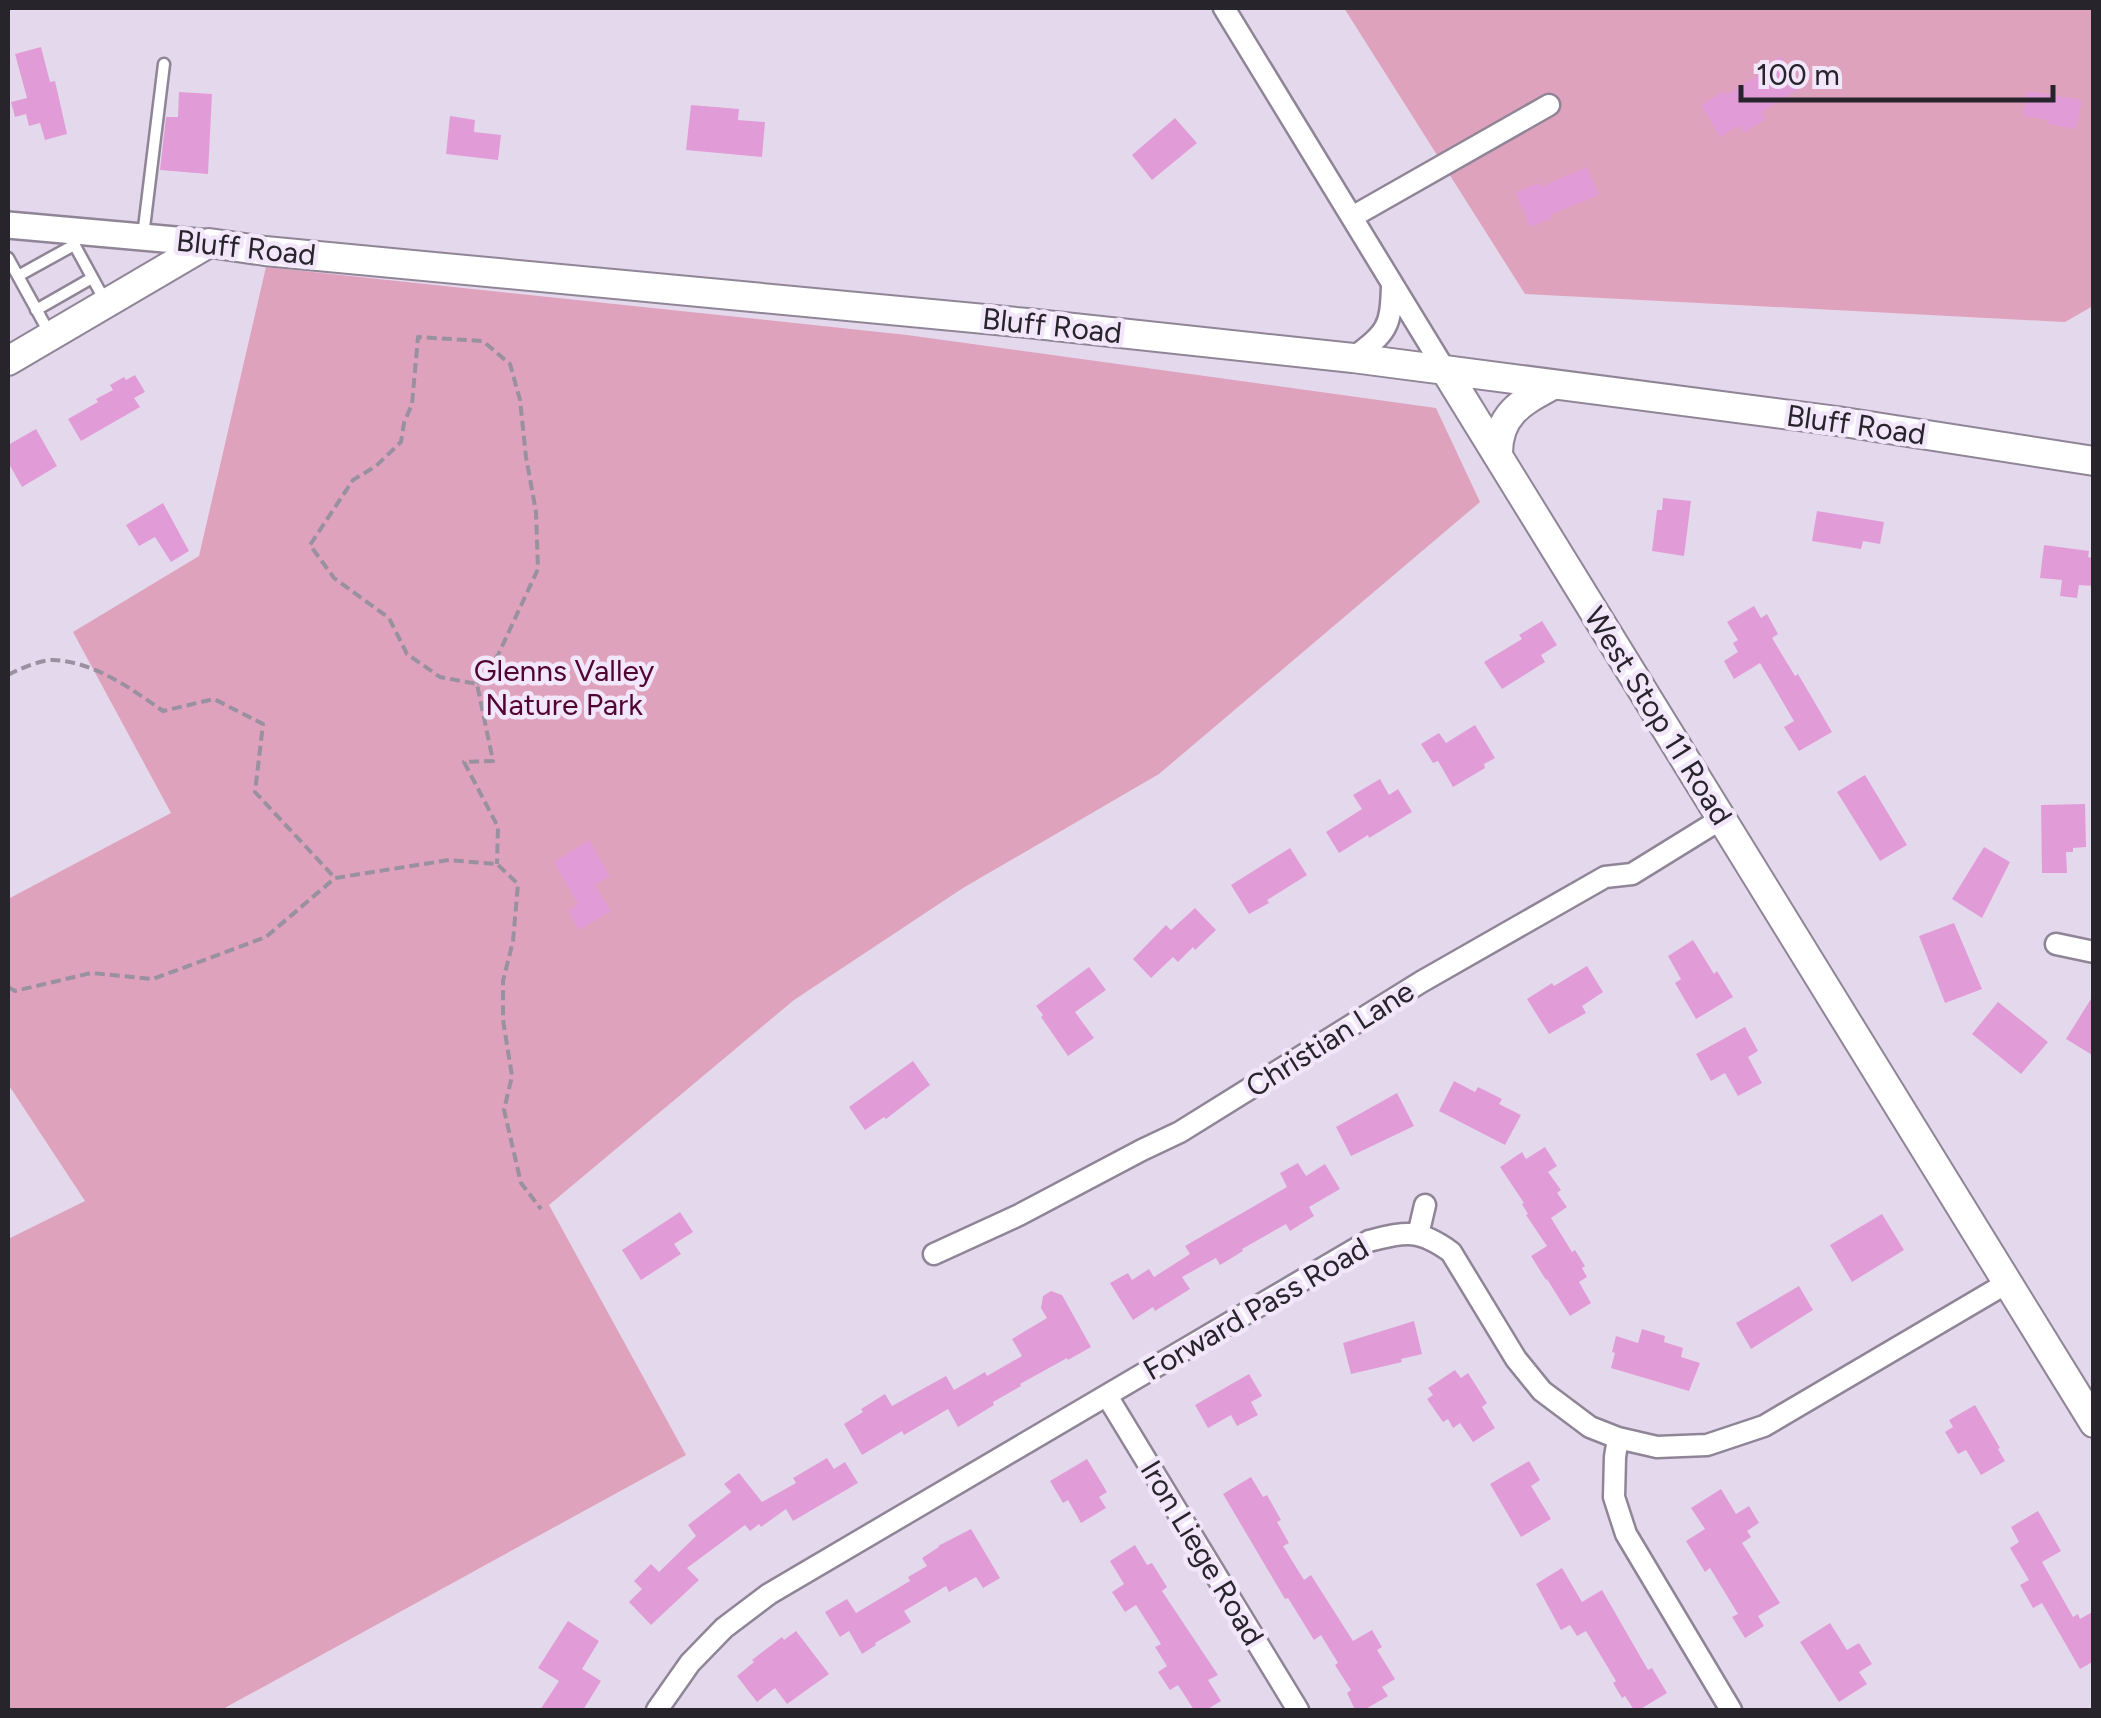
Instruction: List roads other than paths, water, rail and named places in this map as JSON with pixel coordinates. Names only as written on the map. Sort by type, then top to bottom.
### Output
[{"type":"main road","points":[[8,361],[209,243]]},
{"type":"main road","name":"Bluff Road","points":[[209,243],[1027,322],[1353,358],[1837,421],[2094,461]]},
{"type":"main road","name":"West Stop 11 Road","points":[[1445,370],[2094,1422]]},
{"type":"main road","points":[[1498,456],[1501,430],[1513,410],[1554,385]]},
{"type":"street","name":"West Stop 11 Road","points":[[1224,8],[1445,370]]},
{"type":"street","points":[[1352,217],[1549,105]]},
{"type":"street","name":"Bluff Road","points":[[8,225],[70,238],[143,237],[209,243]]},
{"type":"street","points":[[1353,358],[1381,336],[1390,320],[1392,283]]},
{"type":"street","name":"Christian Lane","points":[[934,1254],[1180,1132],[1435,974],[1605,877],[1632,874],[1721,819]]},
{"type":"street","points":[[2056,944],[2094,952]]},
{"type":"street","points":[[1425,1204],[1418,1235],[1435,1240],[1450,1252],[1516,1360],[1542,1391],[1590,1427],[1657,1447],[1707,1445],[1764,1426],[2006,1283]]},
{"type":"street","name":"Forward Pass Road","points":[[657,1710],[690,1663],[724,1628],[769,1594],[1369,1241],[1407,1232],[1418,1235]]},
{"type":"street","name":"Iron Liege Road","points":[[1107,1396],[1298,1710]]},
{"type":"street","points":[[1618,1438],[1614,1497],[1626,1534],[1731,1710]]},
{"type":"lane","points":[[143,237],[164,64]]},
{"type":"lane","points":[[18,276],[49,264],[70,238],[106,303]]},
{"type":"lane","points":[[8,258],[51,336]]},
{"type":"lane","points":[[36,310],[92,278]]},
{"type":"park label","name":"Glenns Valley Nature Park","points":[[564,688]]}]
